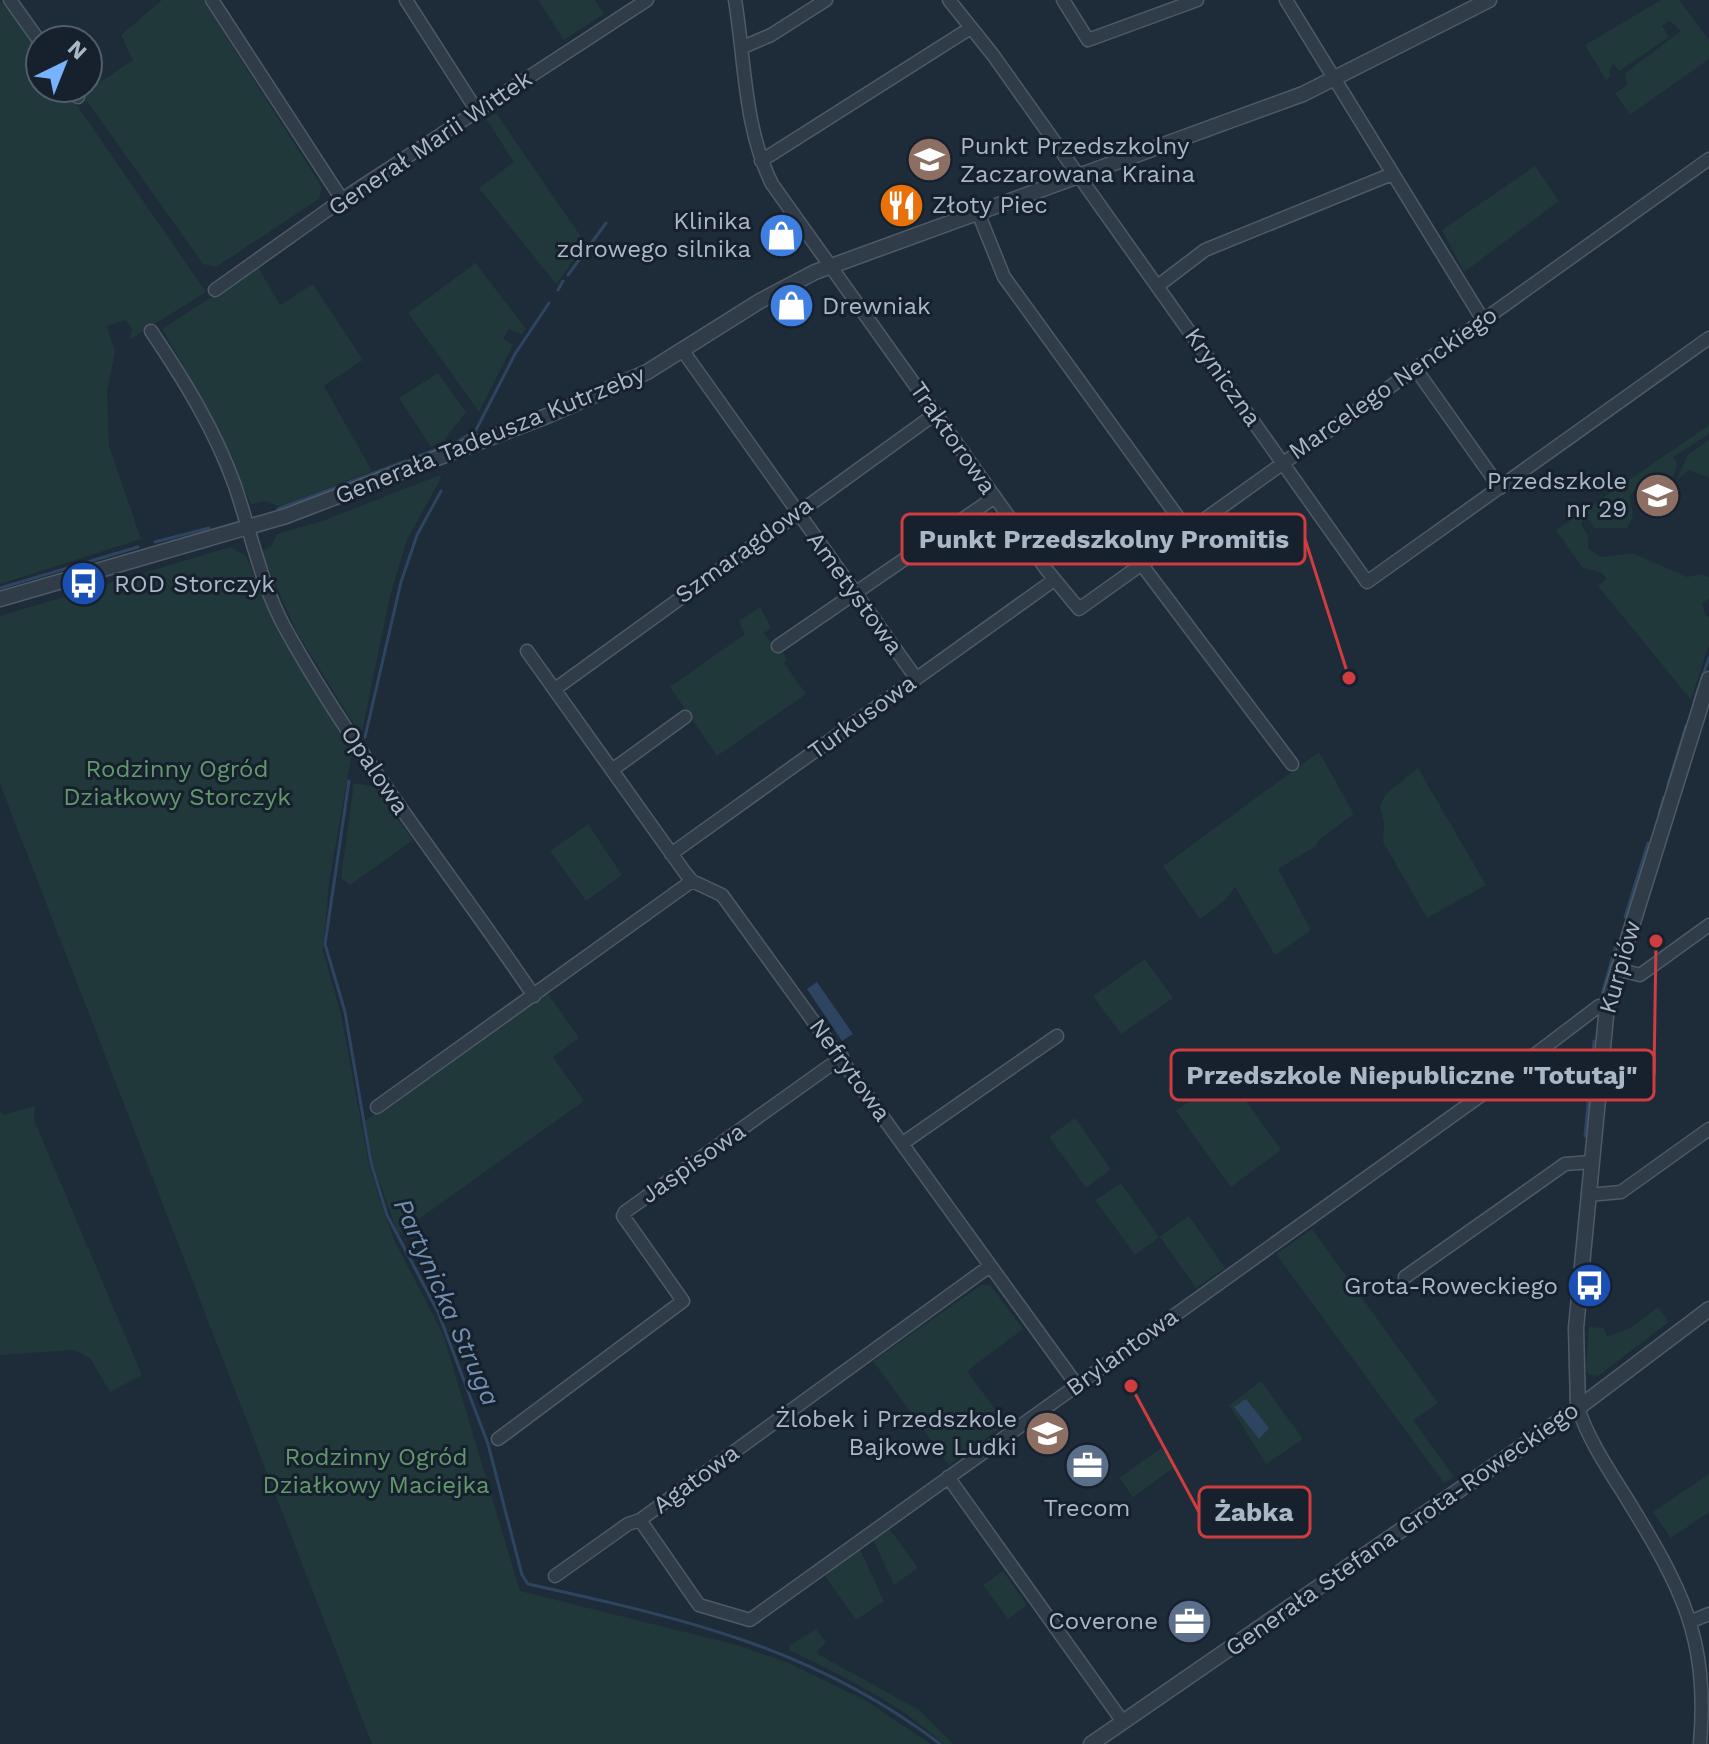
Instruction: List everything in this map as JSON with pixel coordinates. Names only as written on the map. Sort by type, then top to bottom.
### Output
[{"type":"street","points":[[10,0],[27,24]]},
{"type":"street","points":[[212,0],[343,201]]},
{"type":"street","points":[[406,0],[477,111]]},
{"type":"street","name":"Generał Marii Wittek","points":[[215,290],[477,111],[647,0]]},
{"type":"street","points":[[735,0],[761,161],[969,29]]},
{"type":"street","points":[[743,47],[771,35],[826,0]]},
{"type":"street","name":"Kryniczna","points":[[949,0],[969,29],[993,55],[1159,285],[1367,582],[1500,488]]},
{"type":"street","points":[[1063,0],[1088,40],[1197,0]]},
{"type":"street","points":[[1286,0],[1483,320]]},
{"type":"street","name":"Generała Tadeusza Kutrzeby","points":[[0,599],[246,528],[355,491],[547,416],[625,382],[683,351],[760,301],[831,265],[1335,80],[1489,0]]},
{"type":"street","name":"Marcelego Nenckiego","points":[[1079,609],[1709,159]]},
{"type":"street","name":"Traktorowa","points":[[761,161],[772,184],[935,414],[1054,580],[1079,609]]},
{"type":"street","points":[[1159,285],[1205,250],[1392,174]]},
{"type":"street","points":[[977,210],[1004,277],[1188,531]]},
{"type":"street","name":"Opalowa","points":[[151,331],[214,436],[284,626],[381,782],[534,996]]},
{"type":"street","points":[[1415,368],[1500,488],[1709,338]]},
{"type":"street","name":"Ametystowa","points":[[683,351],[916,678]]},
{"type":"street","name":"Szmaragdowa","points":[[555,689],[935,414]]},
{"type":"street","points":[[778,646],[995,497]]},
{"type":"street","points":[[1142,565],[1292,764]]},
{"type":"street","name":"Turkusowa","points":[[671,854],[1054,580]]},
{"type":"street","name":"Nefrytowa","points":[[527,651],[692,881],[722,895],[1076,1384]]},
{"type":"street","name":"Kurpiów","points":[[1578,1408],[1576,1328],[1607,1006],[1709,679]]},
{"type":"street","points":[[612,770],[685,717]]},
{"type":"street","points":[[377,1107],[692,881]]},
{"type":"street","points":[[1617,969],[1640,975],[1709,925]]},
{"type":"street","name":"Brylantowa","points":[[640,1520],[699,1605],[750,1620],[1483,1094],[1599,1006],[1607,1006]]},
{"type":"street","points":[[1582,1019],[1604,1025]]},
{"type":"street","points":[[903,1143],[1057,1036]]},
{"type":"street","name":"Jaspisowa","points":[[498,1439],[683,1301],[623,1216],[625,1212],[842,1057]]},
{"type":"street","points":[[1588,1195],[1621,1192],[1709,1129]]},
{"type":"street","points":[[1405,1277],[1565,1164],[1591,1162]]},
{"type":"street","name":"Agatowa","points":[[555,1576],[628,1524],[640,1520],[990,1266]]},
{"type":"street","name":"Generała Stefana Grota-Roweckiego","points":[[1091,1744],[1578,1408],[1709,1309]]},
{"type":"street","points":[[1578,1408],[1597,1451],[1674,1577],[1692,1621],[1702,1674],[1700,1744]]},
{"type":"street","points":[[948,1477],[1123,1722]]},
{"type":"street","points":[[1692,1621],[1709,1614]]},
{"type":"green space","points":[[0,0],[24,32],[24,104],[76,104],[206,292],[129,340],[132,329],[126,320],[107,326],[115,352],[107,391],[109,446],[141,539],[0,584]]},
{"type":"green space","points":[[162,0],[203,0],[322,187],[319,199],[216,267],[203,264],[89,104],[104,104],[104,79],[133,60],[121,35]]},
{"type":"green space","points":[[538,0],[595,0],[604,14],[564,40]]},
{"type":"green space","points":[[1661,0],[1679,0],[1709,40],[1709,59],[1630,115],[1615,93],[1627,85],[1625,73],[1681,31],[1670,21],[1662,26],[1669,37],[1619,71],[1613,64],[1609,72],[1611,76],[1606,80],[1585,45]]},
{"type":"green space","points":[[496,113],[586,244],[556,284],[479,188],[514,162],[486,119]]},
{"type":"green space","points":[[1535,166],[1559,201],[1464,272],[1442,230]]},
{"type":"green space","points":[[474,261],[526,329],[522,335],[509,329],[503,339],[513,345],[479,412],[408,313],[473,265]]},
{"type":"green space","points":[[258,267],[280,305],[313,284],[363,360],[324,386],[372,471],[279,507],[266,501],[251,504],[211,414],[162,329]]},
{"type":"green space","points":[[438,373],[466,412],[444,440],[431,447],[399,398]]},
{"type":"green space","points":[[1709,425],[1709,434],[1673,457],[1678,464],[1668,488],[1675,491],[1667,511],[1659,507],[1660,496],[1656,488],[1642,484],[1630,495],[1633,517],[1627,528],[1594,528],[1586,515],[1581,524],[1588,536],[1588,548],[1600,557],[1632,553],[1687,577],[1702,574],[1709,577],[1709,599],[1702,603],[1705,615],[1709,617],[1709,644],[1691,700],[1598,586],[1607,578],[1600,572],[1583,568],[1556,530]]},
{"type":"green space","points":[[1709,440],[1709,478],[1689,470],[1676,481],[1688,455]]},
{"type":"green space","name":"Rodzinny Ogród Działkowy Storczyk","points":[[440,475],[407,540],[390,596],[361,736],[296,631],[261,551],[271,546],[277,534],[322,521]]},
{"type":"green space","name":"Rodzinny Ogród Działkowy Storczyk","points":[[230,547],[246,556],[277,630],[352,753],[329,882],[323,951],[341,1014],[369,1164],[381,1203],[394,1240],[443,1334],[520,1591],[737,1645],[791,1664],[865,1700],[931,1744],[372,1744],[0,784],[0,616]]},
{"type":"green space","points":[[760,607],[771,628],[764,633],[776,650],[782,651],[787,660],[784,663],[806,694],[717,756],[670,687],[745,634],[739,621]]},
{"type":"green space","points":[[1319,752],[1354,814],[1319,840],[1316,846],[1278,869],[1311,930],[1275,955],[1235,887],[1225,900],[1200,919],[1163,866]]},
{"type":"green space","points":[[1418,768],[1486,885],[1427,918],[1383,842],[1384,823],[1380,806],[1386,794]]},
{"type":"green space","points":[[354,783],[375,787],[413,840],[350,885],[341,878]]},
{"type":"green space","points":[[588,824],[622,875],[586,901],[550,851]]},
{"type":"green space","points":[[1145,959],[1173,998],[1121,1034],[1093,996]]},
{"type":"green space","points":[[547,992],[579,1038],[553,1057],[584,1101],[398,1234],[372,1163],[365,1121]]},
{"type":"green space","points":[[1227,1074],[1281,1150],[1231,1187],[1176,1111]]},
{"type":"green space","points":[[35,1106],[34,1120],[142,1375],[110,1392],[90,1358],[74,1350],[0,1355],[0,1111],[3,1115]]},
{"type":"green space","points":[[1075,1118],[1111,1169],[1086,1188],[1049,1137]]},
{"type":"green space","points":[[1121,1183],[1159,1237],[1189,1216],[1225,1268],[1196,1288],[1160,1237],[1135,1255],[1095,1200]]},
{"type":"green space","points":[[1312,1229],[1438,1403],[1413,1420],[1454,1477],[1444,1483],[1276,1254]]},
{"type":"green space","points":[[981,1285],[990,1285],[1023,1329],[967,1371],[1006,1424],[949,1465],[873,1361]]},
{"type":"green space","points":[[1658,1307],[1669,1322],[1598,1376],[1589,1375],[1586,1370],[1589,1327],[1604,1328],[1607,1337],[1632,1327]]},
{"type":"green space","points":[[1261,1381],[1303,1439],[1266,1464],[1229,1405]]},
{"type":"green space","points":[[1161,1448],[1176,1466],[1133,1497],[1119,1478]]},
{"type":"green space","points":[[1709,1474],[1709,1512],[1671,1538],[1653,1512]]},
{"type":"green space","points":[[889,1528],[918,1568],[894,1585],[873,1539]]},
{"type":"green space","points":[[860,1549],[884,1601],[856,1620],[824,1575]]},
{"type":"green space","points":[[1003,1571],[1027,1605],[1008,1619],[983,1585]]},
{"type":"green space","points":[[816,1629],[826,1642],[816,1653],[919,1710],[953,1744],[943,1744],[889,1703],[789,1650],[790,1645]]},
{"type":"water","points":[[817,982],[853,1034],[842,1041],[807,989]]},
{"type":"water","points":[[1246,1399],[1269,1428],[1259,1439],[1234,1407]]},
{"type":"waterway","name":"Partynicka Struga","points":[[568,275],[606,223]]},
{"type":"waterway","name":"Partynicka Struga","points":[[558,290],[563,281]]},
{"type":"waterway","name":"Partynicka Struga","points":[[457,442],[476,430],[515,354],[549,303]]},
{"type":"waterway","points":[[419,456],[445,446]]},
{"type":"waterway","points":[[278,509],[406,461]]},
{"type":"waterway","name":"Partynicka Struga","points":[[365,737],[401,582],[417,535],[441,491]]},
{"type":"waterway","points":[[155,542],[209,528]]},
{"type":"waterway","points":[[0,588],[138,547]]},
{"type":"waterway","points":[[1694,701],[1709,658]]},
{"type":"waterway","points":[[1668,785],[1686,726]]},
{"type":"waterway","name":"Partynicka Struga","points":[[349,781],[325,944],[345,1012],[371,1163],[387,1215],[438,1312],[488,1444],[522,1575],[528,1584],[692,1624],[794,1660],[844,1683],[940,1744]]},
{"type":"waterway","points":[[1659,814],[1664,797]]},
{"type":"waterway","points":[[1625,917],[1648,843]]},
{"type":"waterway","points":[[1601,998],[1616,945]]},
{"type":"waterway","points":[[1585,1136],[1594,1041]]},
{"type":"place","name":"Punkt Przedszkolny Zaczarowana Kraina","points":[[929,160]]},
{"type":"place","name":"Złoty Piec","points":[[901,205]]},
{"type":"place","name":"Klinika zdrowego silnika","points":[[782,235]]},
{"type":"place","name":"Drewniak","points":[[791,306]]},
{"type":"place","name":"Przedszkole nr 29","points":[[1658,495]]},
{"type":"place","name":"ROD Storczyk","points":[[83,584]]},
{"type":"place","name":"Punkt Przedszkolny Promitis","points":[[1349,678]]},
{"type":"place","name":"Przedszkole Niepubliczne \"Totutaj\"","points":[[1656,941]]},
{"type":"place","name":"Grota-Roweckiego","points":[[1589,1286]]},
{"type":"place","name":"Żabka","points":[[1131,1386]]},
{"type":"place","name":"Żlobek i Przedszkole Bajkowe Ludki","points":[[1048,1433]]},
{"type":"place","name":"Trecom","points":[[1087,1466]]},
{"type":"place","name":"Coverone","points":[[1189,1621]]},
{"type":"park label","name":"Rodzinny Ogród Działkowy Maciejka","points":[[376,1471]]}]
